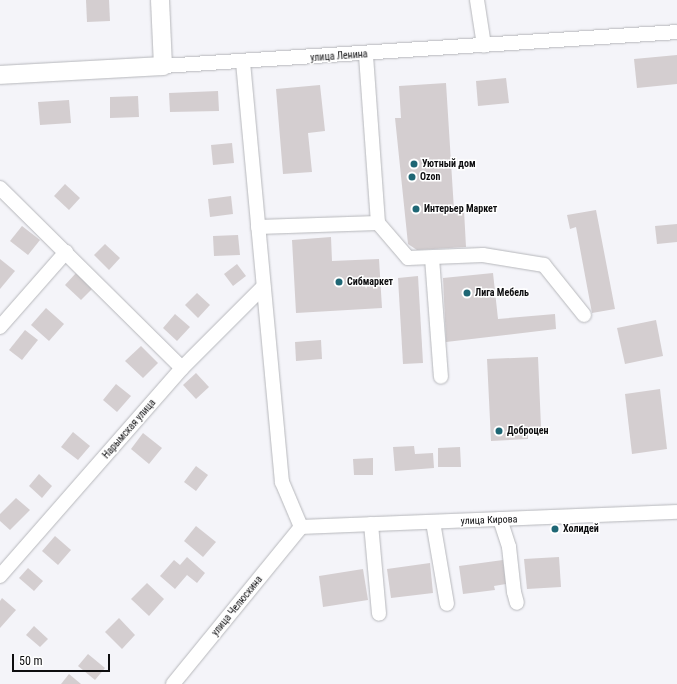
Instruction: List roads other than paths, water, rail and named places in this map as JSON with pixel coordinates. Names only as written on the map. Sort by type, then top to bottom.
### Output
[{"type":"main road","points":[[160,0],[163,66]]},
{"type":"main road","name":"улица Ленина","points":[[0,75],[163,66]]},
{"type":"street","points":[[477,0],[484,46]]},
{"type":"street","name":"улица Ленина","points":[[163,66],[366,54],[677,32]]},
{"type":"street","points":[[366,54],[378,223],[408,258],[483,255],[544,265],[584,315]]},
{"type":"street","points":[[243,62],[262,287],[282,482],[302,527]]},
{"type":"street","points":[[0,188],[182,368]]},
{"type":"street","points":[[258,227],[378,223]]},
{"type":"street","points":[[0,328],[66,252]]},
{"type":"street","points":[[432,258],[441,376]]},
{"type":"street","name":"Нарымская улица","points":[[0,576],[182,368],[262,287]]},
{"type":"street","name":"улица Кирова","points":[[302,527],[677,512]]},
{"type":"street","points":[[500,519],[509,547],[514,592],[517,603]]},
{"type":"street","points":[[433,522],[447,604]]},
{"type":"street","points":[[371,524],[379,614]]},
{"type":"street","name":"улица Челюскина","points":[[173,684],[302,527]]},
{"type":"place","name":"Уютный дом","points":[[414,164]]},
{"type":"place","name":"Ozon","points":[[412,177]]},
{"type":"place","name":"Интерьер Маркет","points":[[416,209]]},
{"type":"place","name":"Сибмаркет","points":[[339,282]]},
{"type":"place","name":"Лига Мебель","points":[[467,293]]},
{"type":"place","name":"Доброцен","points":[[499,431]]},
{"type":"place","name":"Холидей","points":[[555,529]]}]
